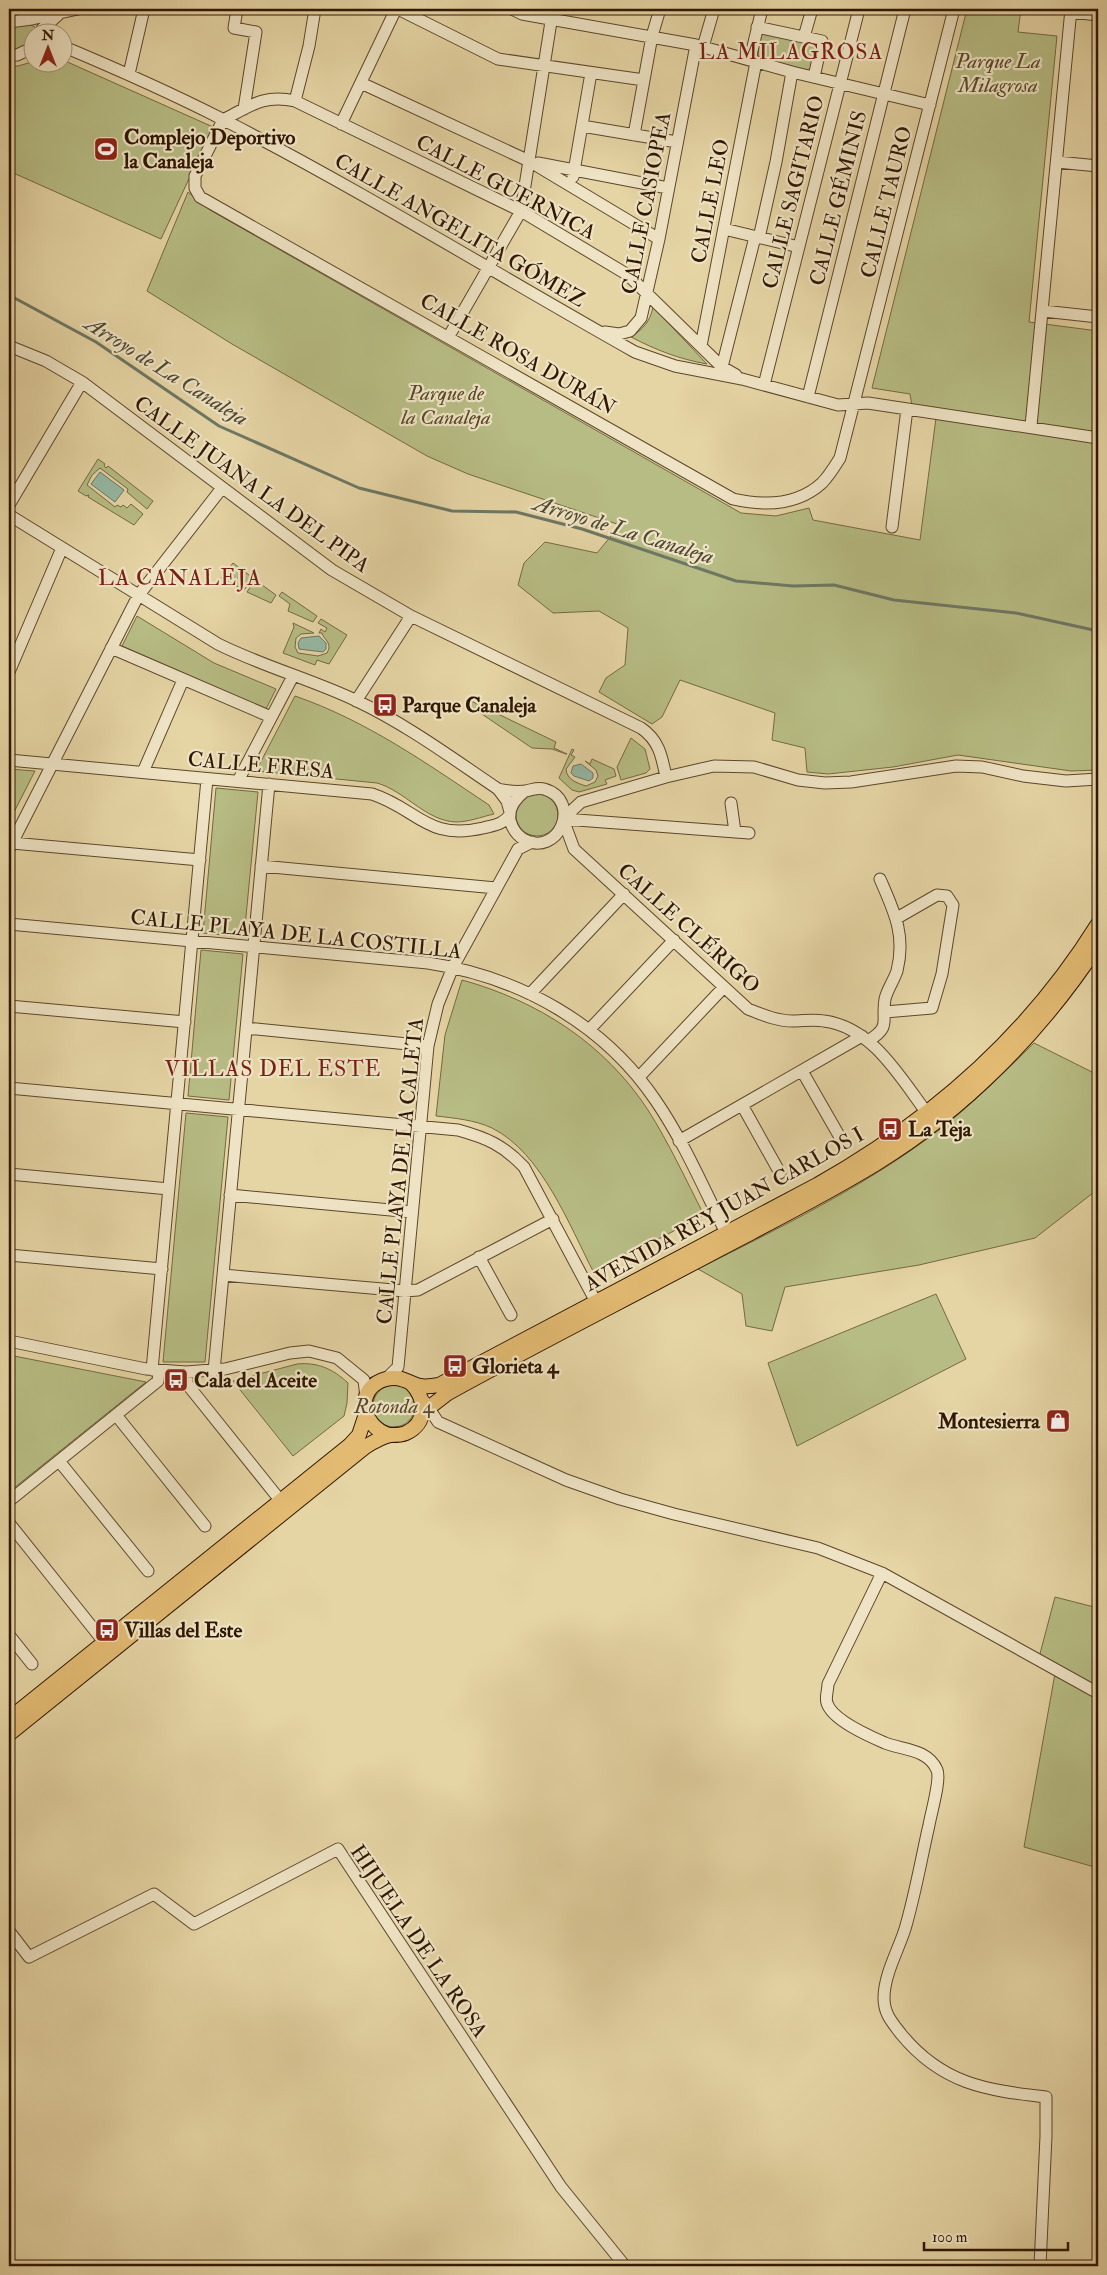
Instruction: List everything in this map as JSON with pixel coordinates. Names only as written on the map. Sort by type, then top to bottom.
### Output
[{"type":"main road","name":"AVENIDA REY JUAN CARLOS I","points":[[384,1380],[393,1378],[421,1386],[439,1385],[845,1169],[890,1141],[967,1080],[1017,1030],[1058,982],[1098,924]]},
{"type":"main road","name":"AVENIDA REY JUAN CARLOS I","points":[[416,1426],[424,1407],[448,1393],[824,1194],[898,1149],[952,1108],[999,1066],[1057,1002],[1098,945]]},
{"type":"main road","points":[[9,1719],[350,1445],[359,1435],[369,1391],[384,1380]]},
{"type":"main road","points":[[409,1382],[424,1407]]},
{"type":"main road","points":[[366,1407],[373,1427],[380,1432],[399,1435],[416,1426]]},
{"type":"main road","points":[[9,1734],[365,1447],[376,1440],[390,1435]]},
{"type":"street","points":[[9,22],[78,9]]},
{"type":"street","points":[[129,74],[144,9]]},
{"type":"street","points":[[237,9],[234,28],[256,32],[244,109]]},
{"type":"street","points":[[295,101],[309,46],[314,9]]},
{"type":"street","points":[[341,124],[397,9],[498,59],[644,80]]},
{"type":"street","points":[[512,9],[522,14],[552,14],[699,46],[792,72],[930,105]]},
{"type":"street","points":[[634,135],[652,36],[660,9]]},
{"type":"street","name":"CALLE CASIOPEA","points":[[598,331],[619,334],[630,331],[641,318],[699,46],[714,9]]},
{"type":"street","name":"CALLE LEO","points":[[701,346],[724,229],[757,27],[762,9]]},
{"type":"street","points":[[804,37],[812,9]]},
{"type":"street","name":"CALLE SAGITARIO","points":[[764,385],[859,9]]},
{"type":"street","name":"CALLE GÉMINIS","points":[[808,397],[905,9]]},
{"type":"street","name":"CALLE TAURO","points":[[854,404],[954,9]]},
{"type":"street","points":[[1031,426],[1071,10],[1098,15]]},
{"type":"street","points":[[51,22],[62,11]]},
{"type":"street","points":[[449,336],[521,211],[552,14]]},
{"type":"street","points":[[32,19],[37,22]]},
{"type":"street","points":[[757,27],[822,41],[814,77]]},
{"type":"street","name":"CALLE ANGELITA GÓMEZ","points":[[72,50],[129,74],[223,120],[356,191],[636,352],[675,366],[742,379],[838,405],[868,403],[1031,426],[1098,438]]},
{"type":"street","points":[[9,55],[22,53]]},
{"type":"street","points":[[722,367],[776,162],[792,72]]},
{"type":"street","points":[[572,187],[591,73]]},
{"type":"street","points":[[361,83],[529,161],[659,238]]},
{"type":"street","name":"CALLE GUERNICA","points":[[223,120],[266,98],[278,97],[295,101],[521,211],[628,275],[722,367],[742,379]]},
{"type":"street","name":"CALLE ROSA DURÁN","points":[[223,120],[195,176],[195,188],[200,197],[449,336],[733,499],[755,504],[779,503],[801,496],[822,483],[840,458],[854,404]]},
{"type":"street","points":[[582,126],[677,142]]},
{"type":"street","points":[[529,161],[668,188]]},
{"type":"street","points":[[1057,162],[1098,166]]},
{"type":"street","points":[[724,229],[799,247]]},
{"type":"street","points":[[1042,311],[1098,317]]},
{"type":"street","name":"CALLE JUANA LA DEL PIPA","points":[[9,346],[46,361],[82,382],[332,570],[411,616],[641,728],[657,744],[666,777]]},
{"type":"street","points":[[9,505],[82,382]]},
{"type":"street","points":[[892,527],[907,409]]},
{"type":"street","points":[[200,860],[10,846],[13,831],[52,764],[138,596],[222,488]]},
{"type":"street","points":[[9,515],[218,644],[252,660],[356,701],[410,730],[498,789],[507,801],[518,849],[532,842],[546,842],[560,830],[564,820],[581,802]]},
{"type":"street","points":[[9,672],[62,548]]},
{"type":"street","points":[[356,701],[411,616]]},
{"type":"street","points":[[111,648],[271,717]]},
{"type":"street","points":[[238,782],[292,676]]},
{"type":"street","points":[[143,772],[183,680]]},
{"type":"street","name":"CALLE FRESA","points":[[9,760],[372,794],[395,803],[432,826],[447,831],[464,832],[501,824]]},
{"type":"street","points":[[498,789],[525,791],[543,789],[558,797],[581,802],[666,777],[714,766],[754,767],[798,780],[825,783],[851,782],[956,766],[982,767],[1022,776],[1066,781],[1098,779]]},
{"type":"street","points":[[9,1501],[158,1381],[156,1370],[162,1269],[207,779]]},
{"type":"street","points":[[214,1371],[269,784]]},
{"type":"street","points":[[525,791],[513,803],[510,814],[501,824],[532,842]]},
{"type":"street","points":[[558,797],[562,805],[564,820]]},
{"type":"street","points":[[731,803],[735,832]]},
{"type":"street","points":[[564,820],[749,833]]},
{"type":"street","name":"CALLE CLÉRIGO","points":[[564,820],[574,849]]},
{"type":"street","name":"CALLE CLÉRIGO","points":[[546,842],[574,849],[748,1008],[771,1018],[790,1021],[823,1021],[844,1025],[865,1039],[877,1050],[927,1113]]},
{"type":"street","name":"CALLE PLAYA DE LA CALETA","points":[[398,1367],[428,1046],[438,1004],[453,967],[518,849]]},
{"type":"street","points":[[261,866],[496,888]]},
{"type":"street","points":[[679,1141],[802,1071],[865,1039],[880,1034],[886,1023],[885,999],[896,973],[901,952],[897,918],[880,879]]},
{"type":"street","points":[[530,994],[624,894]]},
{"type":"street","points":[[885,1012],[932,1008],[942,974],[953,905],[947,896],[937,896],[897,918]]},
{"type":"street","name":"CALLE PLAYA DE LA COSTILLA","points":[[9,924],[453,967],[500,980],[563,1011],[589,1030],[638,1077],[657,1102],[726,1232]]},
{"type":"street","points":[[589,1030],[674,940]]},
{"type":"street","points":[[638,1077],[724,987]]},
{"type":"street","points":[[9,1006],[184,1022]]},
{"type":"street","points":[[246,1028],[428,1046]]},
{"type":"street","points":[[802,1071],[841,1139]]},
{"type":"street","points":[[9,1088],[458,1130],[488,1139],[510,1152],[524,1167],[596,1302]]},
{"type":"street","points":[[742,1105],[780,1173]]},
{"type":"street","points":[[9,1174],[169,1189]]},
{"type":"street","points":[[230,1195],[412,1212]]},
{"type":"street","points":[[223,1275],[405,1292],[418,1290],[553,1219]]},
{"type":"street","points":[[9,1255],[162,1269]]},
{"type":"street","points":[[479,1257],[511,1316]]},
{"type":"street","points":[[9,1341],[156,1370],[186,1372],[214,1371],[290,1353],[310,1351],[337,1358],[364,1380],[384,1380],[398,1367],[409,1382]]},
{"type":"street","points":[[186,1372],[187,1384],[280,1500]]},
{"type":"street","points":[[364,1380],[366,1407]]},
{"type":"street","points":[[424,1407],[438,1422],[566,1480],[620,1499],[704,1522],[818,1548],[882,1573],[1098,1693]]},
{"type":"street","points":[[116,1416],[205,1526]]},
{"type":"street","points":[[416,1426],[438,1422]]},
{"type":"street","points":[[59,1460],[148,1571]]},
{"type":"street","points":[[9,1522],[104,1642]]},
{"type":"street","points":[[882,1573],[828,1684],[826,1702],[832,1712],[848,1724],[886,1744],[925,1756],[932,1762],[938,1772],[933,1806],[905,1928],[887,1980],[884,1997],[886,2015],[923,2058],[947,2074],[974,2086],[990,2090],[1046,2097],[1040,2266]]},
{"type":"street","points":[[9,1635],[32,1664]]},
{"type":"street","name":"HIJUELA DE LA ROSA","points":[[9,1931],[29,1957],[154,1894],[194,1924],[338,1849],[561,2187],[624,2266]]},
{"type":"green space","points":[[967,9],[1021,9],[1018,32],[1057,36],[1029,322],[1098,331],[1098,770],[1071,771],[958,755],[893,767],[828,774],[807,772],[805,748],[772,740],[775,713],[680,680],[662,717],[652,724],[599,692],[606,678],[625,665],[628,628],[599,611],[553,613],[518,585],[524,563],[545,542],[597,553],[620,525],[468,474],[427,456],[232,344],[147,291],[188,192],[210,210],[741,513],[776,516],[809,508],[813,520],[920,540],[936,418],[912,406],[910,394],[872,388]]},
{"type":"green space","points":[[22,25],[22,48],[9,50],[9,27]]},
{"type":"green space","points":[[767,32],[816,43],[814,69],[809,71],[762,60],[758,55],[761,35]]},
{"type":"green space","name":"Complejo Deportivo la Canaleja","points":[[72,64],[213,127],[161,239],[9,171],[9,66],[22,65],[22,72],[72,72]]},
{"type":"green space","points":[[653,307],[707,364],[668,354],[631,337],[645,325]]},
{"type":"green space","points":[[98,459],[105,464],[106,468],[108,466],[153,501],[147,509],[127,492],[128,489],[100,468],[92,475],[87,485],[115,507],[123,505],[127,508],[131,504],[143,514],[134,525],[88,497],[89,495],[86,496],[78,491]]},
{"type":"green space","points":[[233,563],[253,578],[244,590],[221,578]]},
{"type":"green space","points":[[255,580],[276,595],[271,603],[247,592]]},
{"type":"green space","points":[[282,592],[317,616],[313,622],[288,611],[290,604],[279,596]]},
{"type":"green space","points":[[137,616],[214,663],[276,689],[266,709],[122,646]]},
{"type":"green space","points":[[321,619],[347,635],[329,664],[317,660],[315,665],[283,653],[294,627],[293,623],[314,633],[301,634],[296,638],[295,647],[298,653],[318,656],[327,653],[329,644],[322,633],[319,633],[321,629],[325,632],[327,628],[318,623]]},
{"type":"green space","points":[[295,696],[347,718],[395,744],[489,805],[494,814],[456,822],[435,817],[397,792],[377,783],[256,771]]},
{"type":"green space","points":[[469,700],[556,742],[554,748],[567,754],[552,749],[532,748],[467,704]]},
{"type":"green space","points":[[631,738],[645,749],[650,769],[646,773],[621,780],[617,767]]},
{"type":"green space","points":[[572,749],[574,750],[571,755],[575,757],[566,769],[568,776],[579,784],[586,786],[595,782],[598,776],[596,770],[585,761],[590,764],[592,759],[614,769],[616,776],[605,780],[607,784],[579,792],[572,790],[559,778]]},
{"type":"green space","points":[[9,769],[35,771],[9,822]]},
{"type":"green space","points":[[216,788],[258,792],[244,937],[203,933]]},
{"type":"green space","points":[[541,794],[549,797],[555,803],[558,815],[555,827],[549,833],[533,836],[525,833],[519,827],[516,811],[519,803],[525,797]]},
{"type":"green space","points":[[201,950],[243,954],[229,1100],[188,1096]]},
{"type":"green space","points":[[462,980],[517,1000],[543,1013],[590,1045],[611,1064],[648,1110],[670,1148],[704,1215],[594,1273],[552,1192],[526,1154],[510,1139],[485,1125],[472,1121],[436,1116],[445,1035]]},
{"type":"green space","points":[[1034,1043],[1098,1075],[1098,1189],[1035,1238],[919,1265],[785,1287],[772,1331],[746,1326],[742,1294],[698,1269],[820,1206],[879,1172],[935,1133],[961,1112]]},
{"type":"green space","points":[[186,1113],[228,1117],[205,1362],[163,1362]]},
{"type":"green space","points":[[936,1294],[966,1359],[797,1446],[768,1363]]},
{"type":"green space","points":[[9,1355],[146,1382],[9,1492]]},
{"type":"green space","points":[[297,1364],[318,1365],[337,1374],[348,1383],[344,1416],[293,1456],[233,1381]]},
{"type":"green space","name":"Rotonda 4","points":[[398,1385],[406,1388],[412,1394],[415,1406],[412,1418],[406,1424],[390,1427],[382,1424],[376,1418],[373,1402],[376,1394],[382,1388]]},
{"type":"green space","points":[[1055,1597],[1098,1608],[1098,1868],[1024,1847],[1056,1668],[1037,1665]]},
{"type":"shaded area","points":[[100,472],[124,490],[115,502],[91,484]]},
{"type":"shaded area","points":[[319,636],[326,643],[326,649],[323,652],[299,649],[298,643],[301,638]]},
{"type":"shaded area","points":[[581,764],[593,773],[593,778],[589,781],[574,776],[571,773],[573,766]]},
{"type":"waterway","name":"Arroyo de La Canaleja","points":[[9,295],[96,342],[219,426],[359,488],[452,511],[516,512],[582,529],[736,581],[793,586],[834,585],[894,600],[1016,613],[1098,631]]},
{"type":"place","name":"Complejo Deportivo la Canaleja","points":[[106,149]]},
{"type":"place","name":"Parque Canaleja","points":[[385,705]]},
{"type":"place","name":"La Teja","points":[[890,1129]]},
{"type":"place","name":"Glorieta 4","points":[[455,1366]]},
{"type":"place","name":"Cala del Aceite","points":[[176,1380]]},
{"type":"place","name":"Montesierra","points":[[1058,1421]]},
{"type":"place","name":"Villas del Este","points":[[107,1630]]},
{"type":"district","name":"LA MILAGROSA","points":[[791,51]]},
{"type":"district","name":"LA CANALEJA","points":[[180,577]]},
{"type":"district","name":"VILLAS DEL ESTE","points":[[273,1068]]},
{"type":"park label","name":"Parque La Milagrosa","points":[[998,73]]},
{"type":"park label","name":"Parque de la Canaleja","points":[[446,405]]}]
